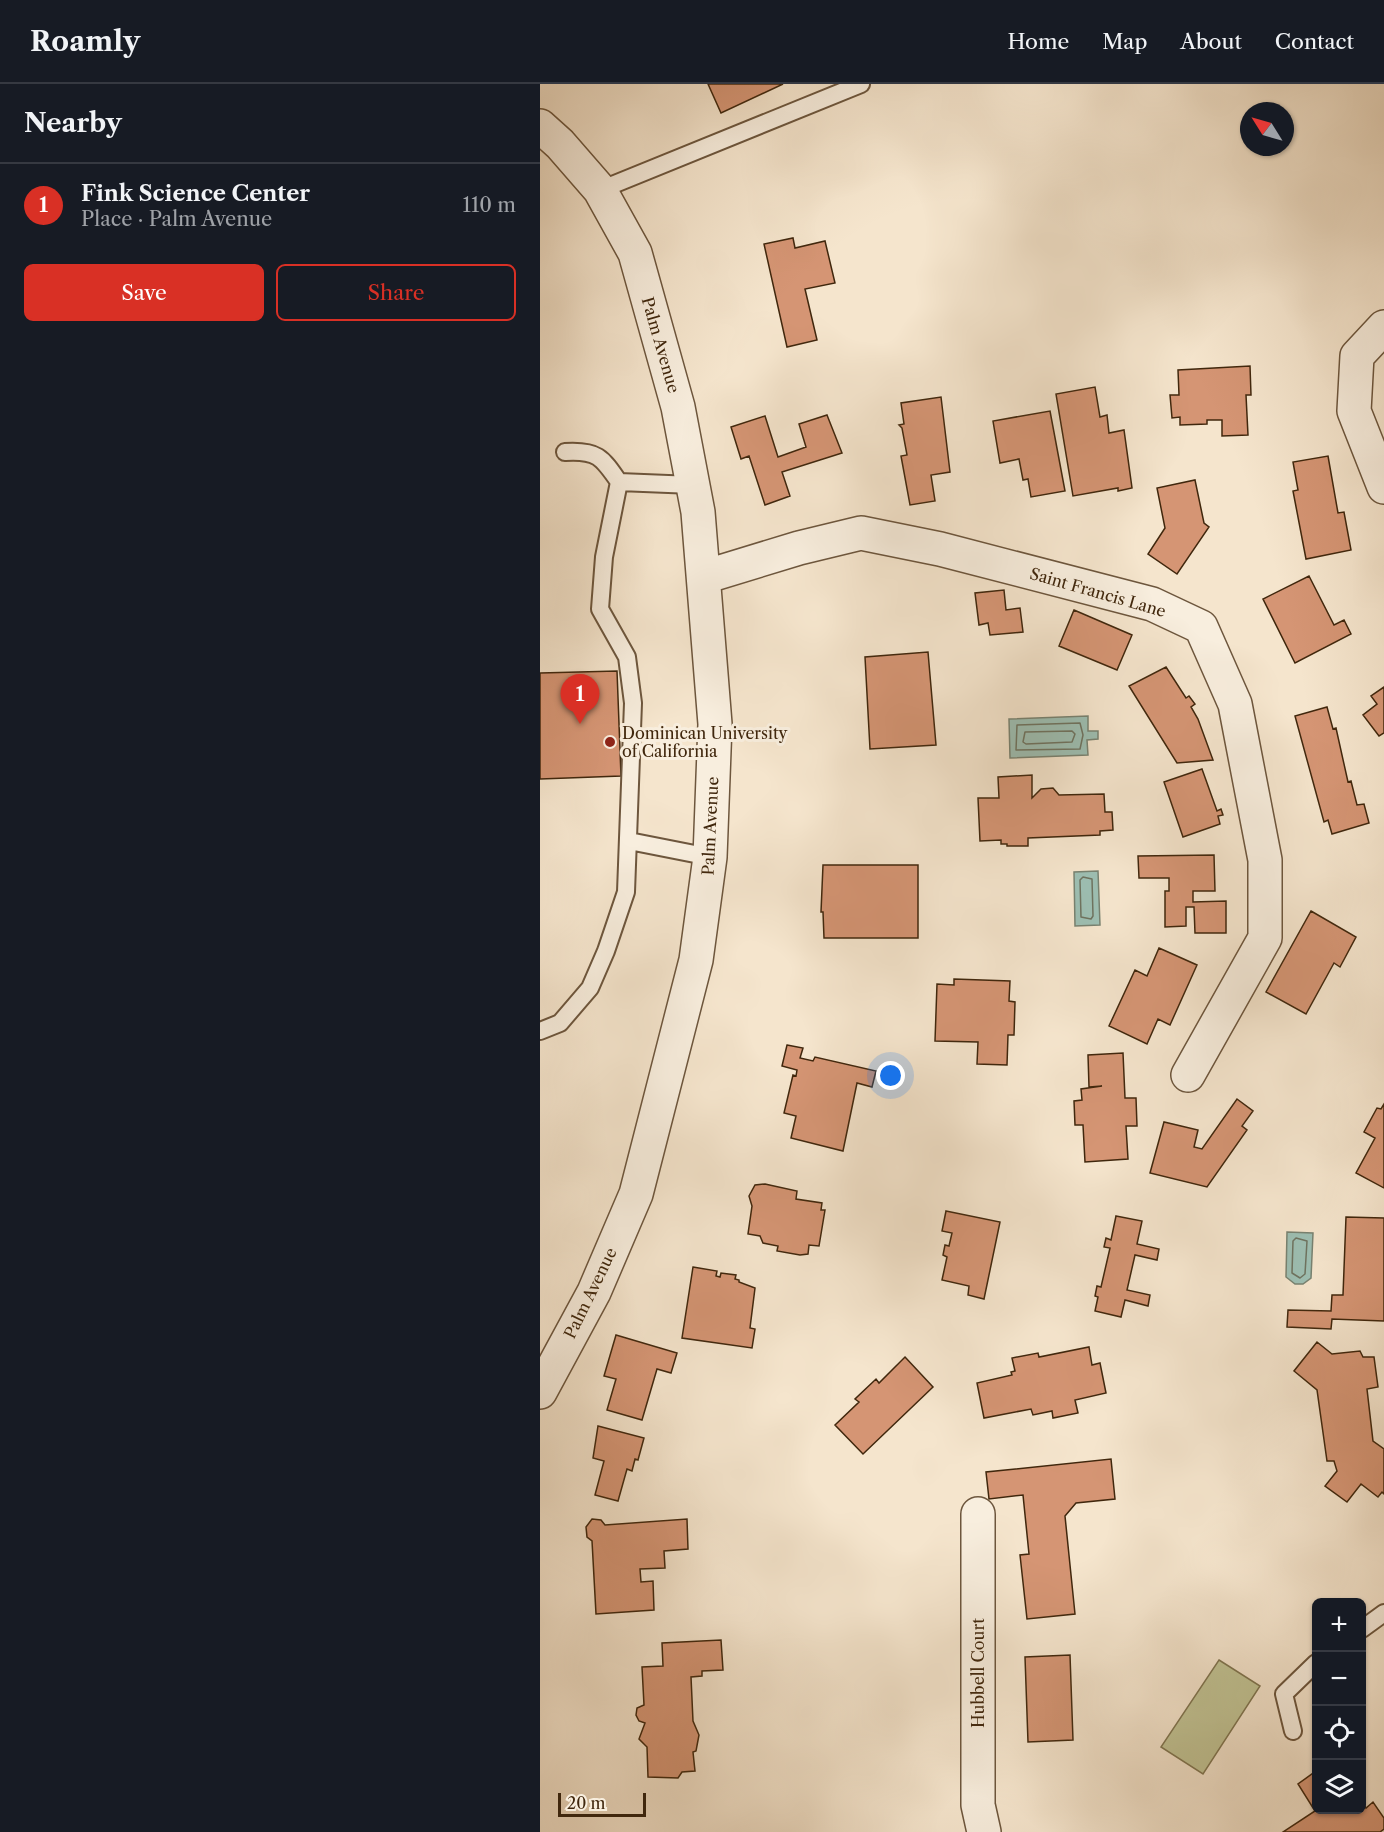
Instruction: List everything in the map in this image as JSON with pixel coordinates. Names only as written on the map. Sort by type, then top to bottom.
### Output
[{"type":"street","name":"Palm Avenue","points":[[540,126],[560,144],[600,190],[635,253],[678,407],[698,512],[715,724],[710,857],[696,960],[636,1194],[594,1292],[540,1392]]},
{"type":"street","points":[[1384,327],[1357,356],[1354,411],[1384,487]]},
{"type":"street","name":"Saint Francis Lane","points":[[704,577],[799,548],[861,533],[940,549],[1152,604],[1201,627],[1235,704],[1264,860],[1265,939],[1188,1075]]},
{"type":"street","name":"Hubbell Court","points":[[978,1514],[978,1805],[984,1832]]},
{"type":"lane","points":[[600,190],[861,84]]},
{"type":"lane","points":[[540,1031],[560,1023],[590,988],[606,951],[626,892],[629,841],[633,703],[627,657],[600,609],[604,557],[619,482],[604,459],[585,451],[566,452]]},
{"type":"lane","points":[[619,482],[693,485]]},
{"type":"lane","points":[[629,841],[710,857]]},
{"type":"lane","points":[[1366,1626],[1384,1613]]},
{"type":"lane","points":[[1293,1731],[1284,1694],[1312,1668]]},
{"type":"green space","points":[[1219,1660],[1260,1686],[1203,1774],[1161,1747]]},
{"type":"water","points":[[1088,716],[1088,731],[1098,731],[1098,739],[1087,740],[1088,755],[1010,758],[1009,719]]},
{"type":"water","points":[[1098,871],[1100,925],[1075,926],[1074,872]]},
{"type":"water","points":[[1287,1232],[1313,1233],[1311,1278],[1303,1284],[1295,1284],[1286,1277]]},
{"type":"building","points":[[708,84],[783,84],[721,113]]},
{"type":"building","points":[[793,238],[795,248],[825,241],[835,283],[805,289],[817,340],[787,347],[764,244]]},
{"type":"building","points":[[1250,366],[1251,395],[1246,395],[1248,435],[1222,436],[1222,420],[1207,420],[1207,424],[1180,425],[1180,417],[1172,418],[1170,395],[1179,395],[1178,370]]},
{"type":"building","points":[[1095,387],[1100,417],[1107,415],[1109,433],[1124,430],[1132,488],[1118,491],[1118,488],[1073,496],[1056,394]]},
{"type":"building","points":[[941,397],[950,472],[931,475],[935,501],[910,505],[901,456],[907,455],[902,428],[899,425],[904,424],[901,403]]},
{"type":"building","points":[[1050,411],[1065,491],[1031,497],[1028,479],[1023,480],[1019,459],[1000,463],[993,421]]},
{"type":"building","points":[[827,415],[842,453],[782,472],[790,496],[765,505],[749,456],[741,459],[731,427],[765,416],[778,457],[806,447],[799,424]]},
{"type":"building","points":[[1328,456],[1338,513],[1344,512],[1351,550],[1306,559],[1293,491],[1298,490],[1293,462]]},
{"type":"building","points":[[1195,480],[1204,523],[1209,527],[1177,574],[1148,554],[1165,528],[1157,488]]},
{"type":"building","points":[[1309,576],[1334,625],[1344,620],[1351,634],[1295,663],[1263,599]]},
{"type":"building","points":[[1004,590],[1006,610],[1020,608],[1023,632],[990,635],[988,623],[979,625],[975,593]]},
{"type":"building","points":[[1074,610],[1132,635],[1117,670],[1059,646]]},
{"type":"building","points":[[928,652],[936,745],[870,749],[865,657]]},
{"type":"building","points":[[1166,667],[1186,698],[1189,696],[1195,704],[1191,707],[1198,719],[1213,760],[1177,763],[1129,686]]},
{"type":"building","points":[[617,671],[621,776],[540,779],[540,673]]},
{"type":"building","points":[[1384,687],[1384,733],[1379,736],[1363,715],[1377,704],[1371,696]]},
{"type":"building","points":[[1327,707],[1333,729],[1336,728],[1348,782],[1351,781],[1357,805],[1364,804],[1369,823],[1332,834],[1328,820],[1324,822],[1295,716]]},
{"type":"building","points":[[1202,769],[1217,811],[1221,809],[1223,815],[1218,816],[1220,824],[1183,837],[1164,782]]},
{"type":"building","points":[[1032,775],[1032,798],[1041,789],[1053,788],[1059,795],[1104,794],[1105,812],[1112,812],[1113,830],[1100,831],[1100,835],[1028,838],[1028,846],[1007,846],[1007,844],[1001,844],[1001,840],[980,841],[978,798],[999,798],[998,777]]},
{"type":"building","points":[[1214,855],[1215,891],[1193,891],[1193,902],[1226,901],[1226,933],[1195,933],[1194,907],[1186,907],[1186,926],[1165,927],[1165,891],[1169,891],[1169,878],[1139,878],[1138,856]]},
{"type":"building","points":[[823,865],[918,865],[918,938],[824,938],[823,912],[821,912]]},
{"type":"building","points":[[1311,911],[1356,937],[1340,967],[1334,963],[1306,1014],[1266,992]]},
{"type":"building","points":[[1159,948],[1197,965],[1170,1025],[1158,1019],[1147,1044],[1109,1026],[1135,970],[1147,976]]},
{"type":"building","points":[[954,979],[1010,981],[1009,1001],[1015,1002],[1014,1035],[1008,1035],[1007,1065],[977,1064],[978,1042],[935,1041],[937,984],[954,985]]},
{"type":"building","points":[[787,1045],[803,1048],[800,1058],[813,1061],[815,1057],[876,1071],[872,1087],[857,1083],[843,1151],[791,1138],[796,1116],[784,1113],[793,1075],[796,1076],[797,1070],[782,1066]]},
{"type":"building","points":[[1123,1053],[1125,1098],[1136,1098],[1137,1126],[1126,1126],[1128,1159],[1085,1162],[1083,1125],[1075,1125],[1074,1101],[1082,1100],[1081,1089],[1102,1086],[1089,1087],[1088,1055]]},
{"type":"building","points":[[1237,1099],[1253,1111],[1242,1126],[1247,1130],[1207,1187],[1150,1173],[1164,1122],[1198,1130],[1194,1147],[1202,1149]]},
{"type":"building","points":[[1384,1104],[1384,1188],[1356,1173],[1375,1138],[1364,1132],[1377,1108],[1381,1109]]},
{"type":"building","points":[[765,1184],[797,1191],[796,1199],[822,1203],[821,1210],[825,1210],[819,1246],[809,1245],[808,1254],[800,1255],[777,1251],[778,1246],[763,1243],[760,1236],[748,1234],[752,1206],[749,1196],[755,1185]]},
{"type":"building","points":[[946,1211],[1000,1222],[984,1299],[968,1295],[969,1286],[942,1280],[947,1257],[943,1255],[945,1245],[949,1246],[952,1233],[942,1231]]},
{"type":"building","points":[[1116,1216],[1142,1221],[1137,1244],[1159,1249],[1157,1260],[1135,1255],[1127,1290],[1150,1295],[1148,1306],[1125,1300],[1121,1317],[1095,1311],[1098,1297],[1095,1296],[1097,1286],[1101,1287],[1110,1248],[1104,1247],[1106,1238],[1111,1240]]},
{"type":"building","points":[[1346,1217],[1384,1218],[1384,1321],[1332,1319],[1331,1329],[1287,1327],[1288,1310],[1331,1311],[1332,1295],[1343,1295]]},
{"type":"building","points":[[693,1267],[717,1271],[716,1276],[720,1277],[721,1273],[736,1275],[735,1279],[739,1282],[755,1288],[750,1328],[755,1329],[752,1348],[682,1338]]},
{"type":"building","points":[[616,1335],[677,1353],[671,1373],[657,1369],[642,1420],[607,1410],[616,1379],[604,1376]]},
{"type":"building","points":[[1317,1342],[1332,1354],[1360,1351],[1363,1357],[1374,1357],[1378,1387],[1367,1389],[1373,1441],[1384,1449],[1384,1494],[1382,1492],[1378,1497],[1361,1484],[1347,1502],[1325,1486],[1337,1471],[1334,1461],[1327,1461],[1317,1390],[1294,1371]]},
{"type":"building","points":[[1089,1347],[1092,1365],[1100,1363],[1106,1393],[1075,1400],[1078,1413],[1053,1418],[1052,1411],[1033,1415],[1031,1409],[984,1418],[977,1383],[1012,1375],[1011,1372],[1015,1371],[1012,1358],[1038,1353],[1039,1357]]},
{"type":"building","points":[[905,1357],[933,1387],[863,1454],[835,1425],[859,1402],[855,1399],[876,1379],[879,1383]]},
{"type":"building","points":[[598,1426],[644,1438],[638,1460],[635,1459],[632,1471],[627,1469],[618,1501],[595,1495],[604,1461],[593,1458]]},
{"type":"building","points":[[1111,1459],[1115,1499],[1076,1503],[1065,1516],[1075,1614],[1027,1619],[1020,1555],[1029,1554],[1023,1495],[989,1499],[986,1472]]},
{"type":"building","points":[[592,1519],[601,1520],[605,1525],[687,1519],[688,1549],[664,1551],[665,1568],[640,1569],[641,1582],[653,1581],[654,1610],[596,1614],[592,1541],[587,1537],[586,1527]]},
{"type":"building","points":[[721,1640],[723,1670],[702,1671],[702,1676],[691,1677],[693,1721],[699,1735],[696,1751],[693,1752],[695,1771],[682,1772],[678,1778],[648,1777],[647,1747],[639,1739],[645,1723],[639,1721],[636,1715],[637,1708],[644,1705],[642,1667],[663,1666],[662,1643]]},
{"type":"building","points":[[1070,1655],[1073,1740],[1028,1742],[1025,1657]]},
{"type":"building","points":[[1312,1774],[1312,1806],[1298,1784]]},
{"type":"building","points":[[1373,1802],[1384,1818],[1384,1829],[1380,1832],[1283,1832],[1312,1813],[1366,1814],[1366,1808]]},
{"type":"place","name":"Fink Science Center","points":[[580,724]]},
{"type":"place","name":"Dominican University of California","points":[[610,742]]}]
